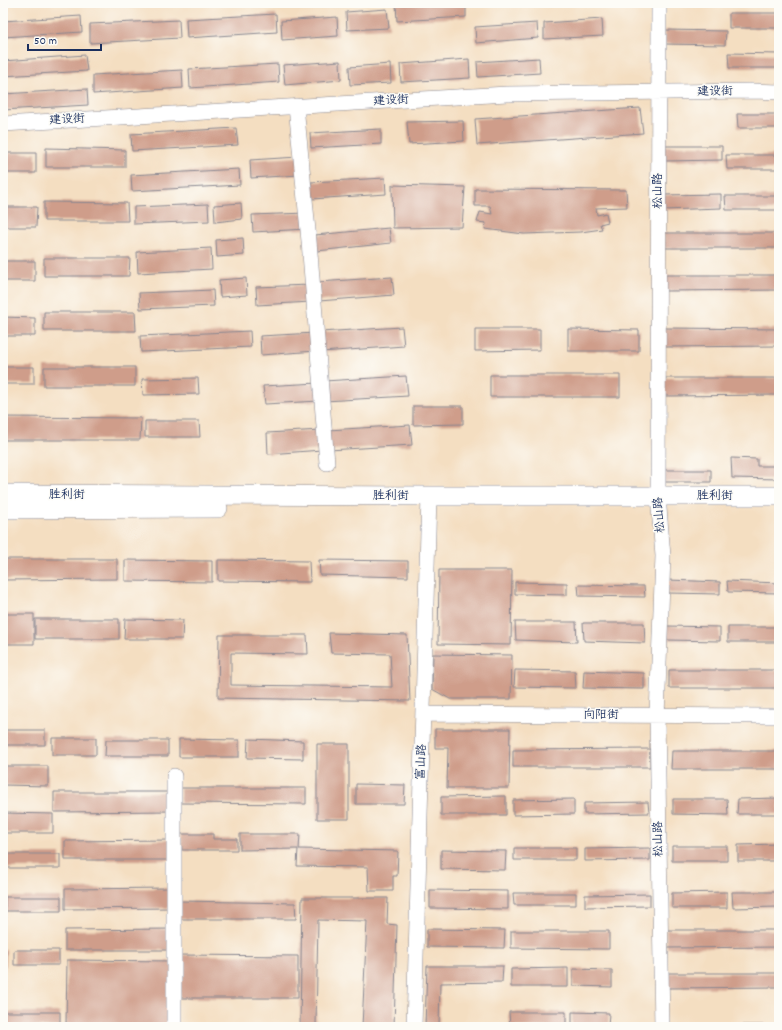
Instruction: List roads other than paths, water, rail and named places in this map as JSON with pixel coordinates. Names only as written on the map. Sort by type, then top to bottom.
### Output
[{"type":"main road","name":"胜利街","points":[[3,494],[430,502]]},
{"type":"main road","name":"胜利街","points":[[3,509],[430,502],[658,502],[779,496]]},
{"type":"main road","name":"胜利街","points":[[658,502],[779,508]]},
{"type":"street","name":"松山路","points":[[659,3],[658,502],[663,556],[658,716],[662,1027]]},
{"type":"street","name":"建设街","points":[[3,124],[507,94],[779,92]]},
{"type":"street","points":[[296,106],[309,241],[327,463]]},
{"type":"street","name":"富山路","points":[[414,1027],[430,502]]},
{"type":"street","name":"向阳街","points":[[423,714],[779,716]]},
{"type":"street","points":[[174,776],[174,1027]]}]
